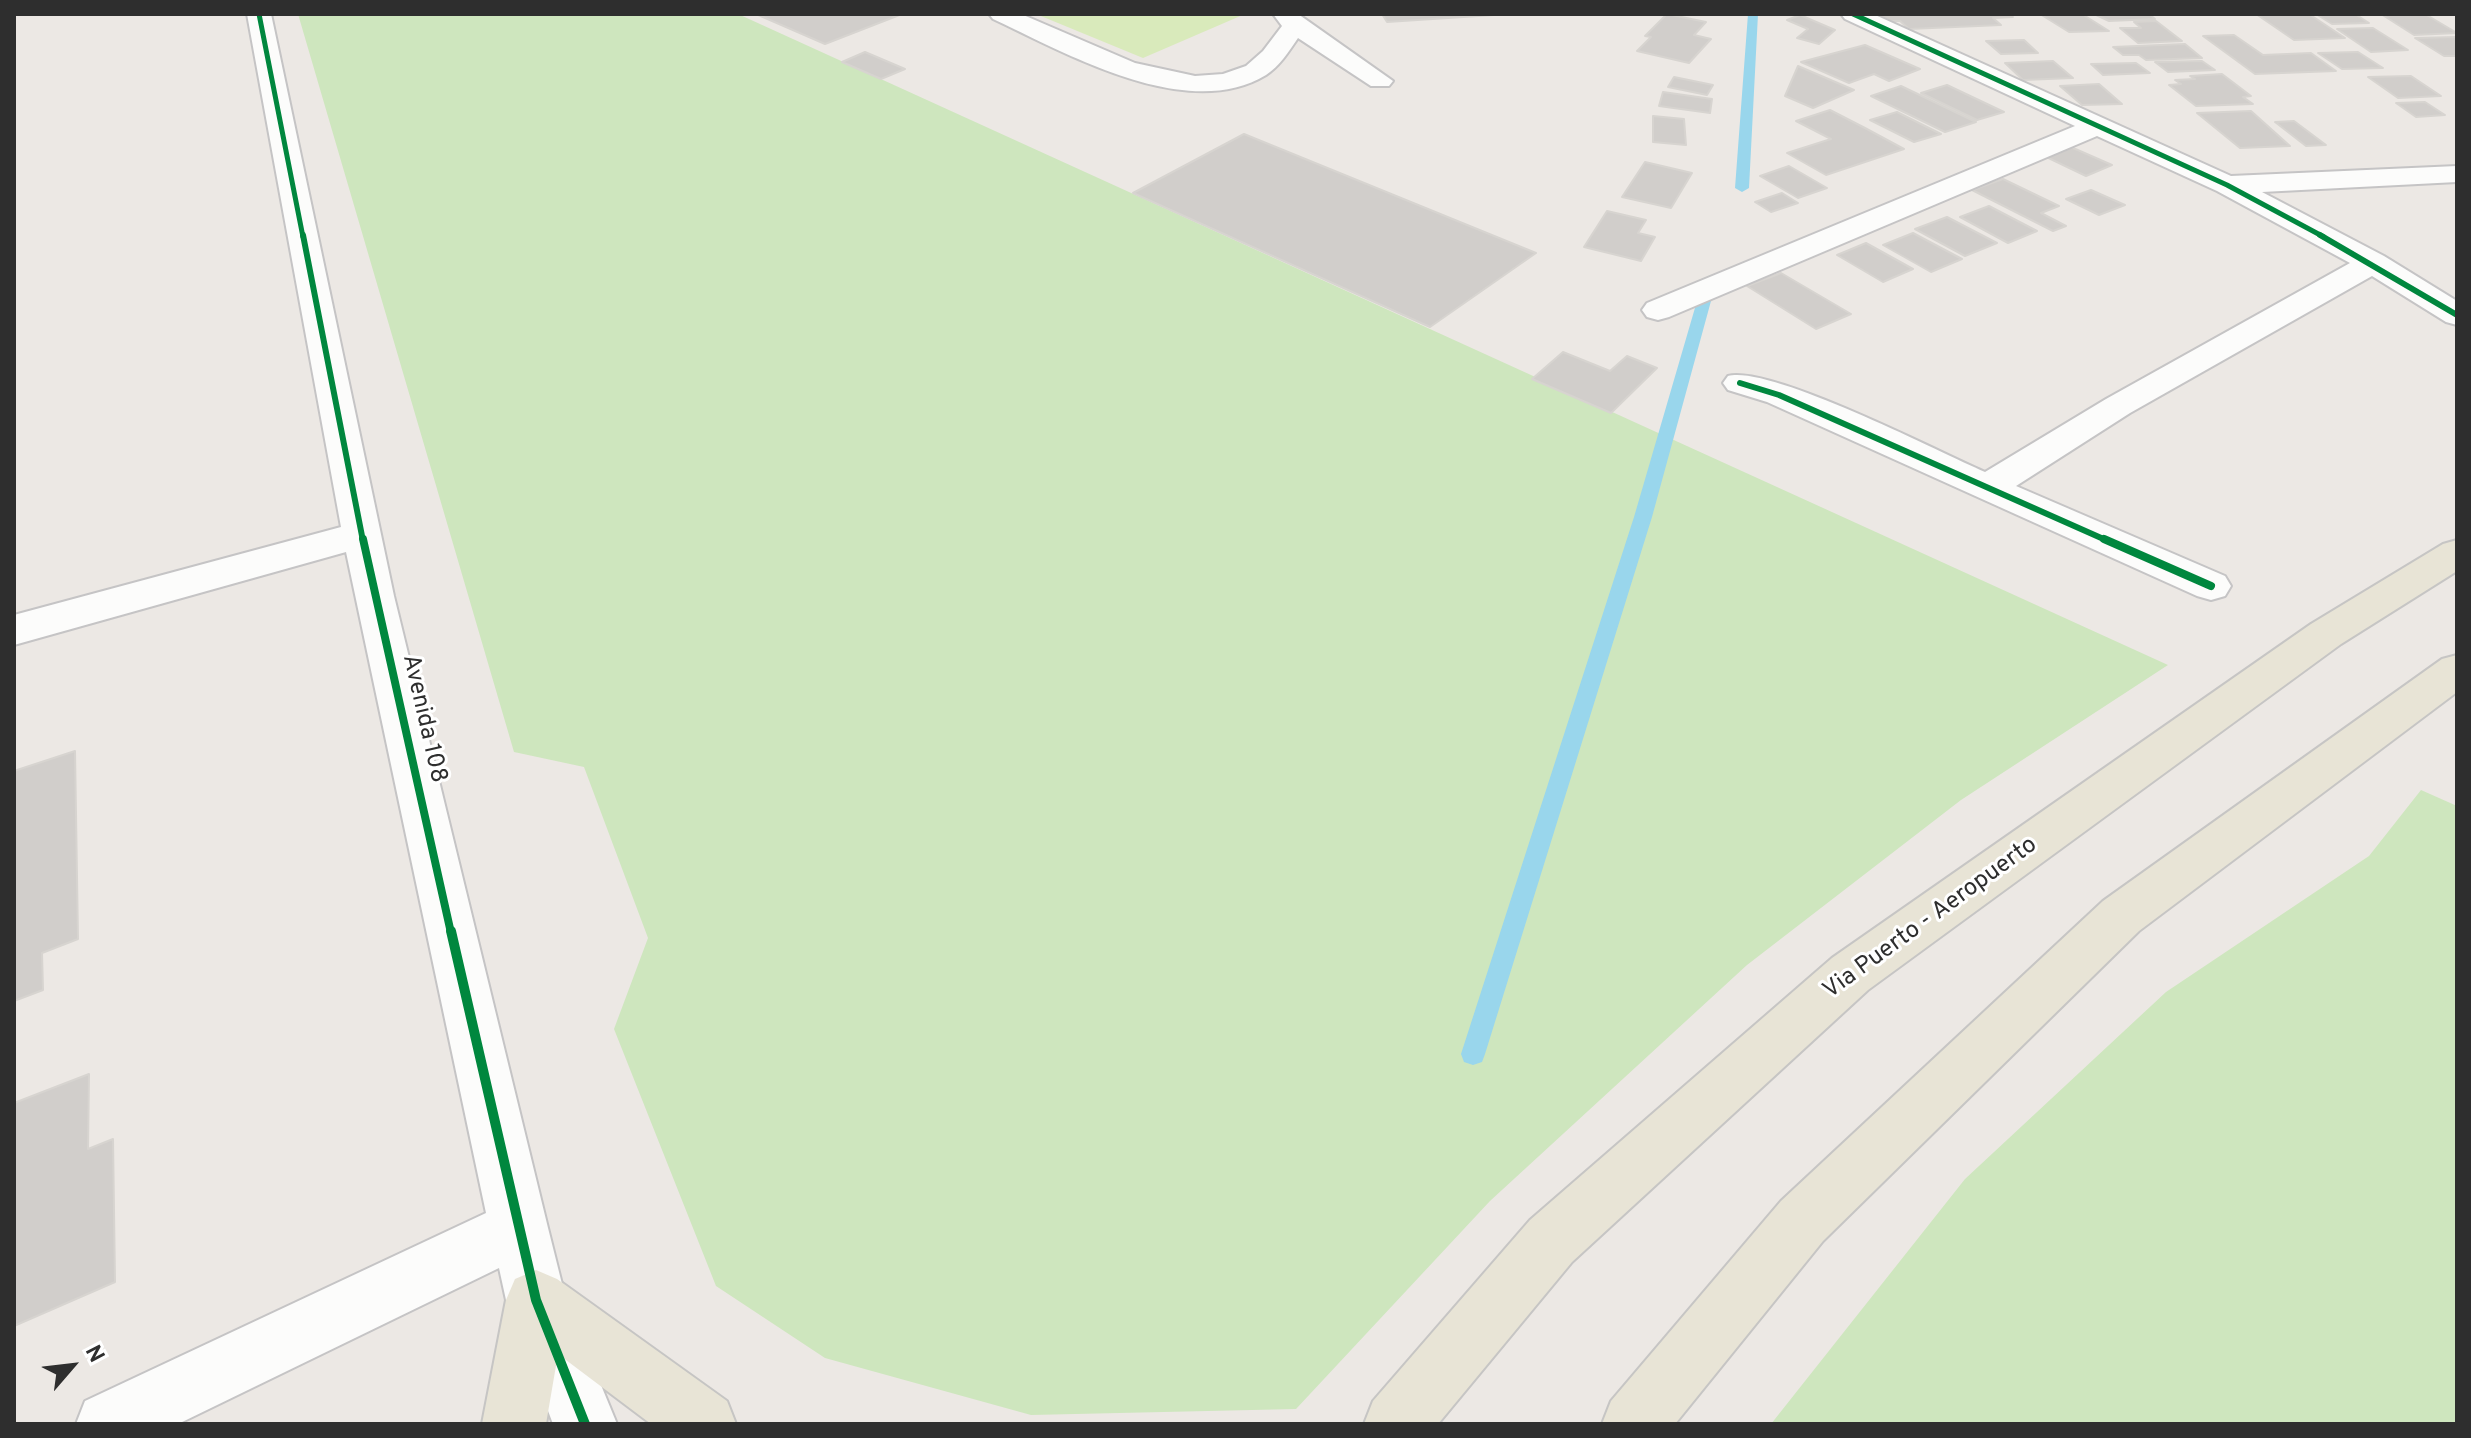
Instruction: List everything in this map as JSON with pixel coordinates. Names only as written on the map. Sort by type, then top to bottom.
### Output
[{"type":"main road","name":"Via Puerto - Aeropuerto","points":[[1396,1424],[1551,1241],[1850,974],[2326,634],[2457,553]]},
{"type":"main road","points":[[1634,1424],[1802,1221],[2121,916],[2456,673]]},
{"type":"main road","points":[[514,1424],[536,1300],[704,1424]]},
{"type":"street","name":"Avenida 108","points":[[259,14],[363,534],[519,1228],[536,1300],[585,1424]]},
{"type":"street","points":[[1001,14],[1136,71],[1184,84],[1220,83],[1255,71],[1290,20],[1380,81]]},
{"type":"street","points":[[1853,14],[2227,185],[2373,263],[2457,315]]},
{"type":"street","points":[[1658,310],[2095,127]]},
{"type":"street","points":[[2227,185],[2457,174]]},
{"type":"street","points":[[1986,488],[2118,406],[2373,263]]},
{"type":"street","points":[[1740,383],[1792,401],[2211,586]]},
{"type":"street","points":[[14,630],[363,534]]},
{"type":"street","points":[[108,1424],[519,1228]]},
{"type":"green space","points":[[298,14],[738,14],[2168,665],[1961,800],[1747,965],[1490,1201],[1296,1409],[1031,1415],[825,1358],[716,1286],[614,1029],[648,938],[584,767],[514,752]]},
{"type":"green space","points":[[1036,14],[1245,14],[1143,58]]},
{"type":"green space","points":[[2421,790],[2457,806],[2457,1424],[1771,1424],[1965,1179],[2166,992],[2369,856]]},
{"type":"building","points":[[756,14],[902,14],[825,44]]},
{"type":"building","points":[[1382,14],[1494,14],[1494,15],[1387,22]]},
{"type":"building","points":[[1667,14],[1706,22],[1694,35],[1711,39],[1689,63],[1637,51],[1651,37],[1645,36]]},
{"type":"building","points":[[1879,14],[2009,14],[2013,17],[1993,18],[2001,25],[1909,29],[1900,21],[1886,21]]},
{"type":"building","points":[[2040,14],[2082,14],[2109,31],[2069,32]]},
{"type":"building","points":[[2094,14],[2149,14],[2155,19],[2109,21]]},
{"type":"building","points":[[2256,14],[2309,14],[2345,38],[2294,40]]},
{"type":"building","points":[[2316,14],[2355,14],[2369,23],[2332,24]]},
{"type":"building","points":[[2381,14],[2425,14],[2457,33],[2414,35]]},
{"type":"building","points":[[1800,15],[1835,30],[1819,44],[1797,38],[1808,29],[1787,20]]},
{"type":"building","points":[[2156,21],[2182,41],[2138,43],[2120,28],[2141,28],[2134,22]]},
{"type":"building","points":[[2373,28],[2408,50],[2371,52],[2337,29]]},
{"type":"building","points":[[2234,35],[2263,55],[2311,53],[2336,71],[2255,74],[2203,36]]},
{"type":"building","points":[[2457,37],[2457,56],[2444,56],[2415,38]]},
{"type":"building","points":[[2024,40],[2038,53],[2001,54],[1986,41]]},
{"type":"building","points":[[2185,44],[2202,58],[2146,60],[2139,55],[2123,55],[2113,47]]},
{"type":"building","points":[[1865,45],[1920,69],[1889,81],[1874,74],[1849,83],[1801,62]]},
{"type":"building","points":[[865,52],[905,69],[881,79],[842,62]]},
{"type":"building","points":[[2358,52],[2383,68],[2342,69],[2318,53]]},
{"type":"building","points":[[2053,61],[2073,78],[2023,80],[2005,63]]},
{"type":"building","points":[[2202,61],[2215,70],[2168,72],[2155,62]]},
{"type":"building","points":[[2136,63],[2150,73],[2103,75],[2091,64]]},
{"type":"building","points":[[1798,66],[1854,90],[1813,108],[1785,96]]},
{"type":"building","points":[[2222,74],[2251,96],[2243,97],[2253,104],[2196,106],[2169,85],[2181,84],[2175,80],[2195,79],[2190,76]]},
{"type":"building","points":[[2411,76],[2441,96],[2398,98],[2368,77]]},
{"type":"building","points":[[1674,77],[1713,85],[1707,95],[1668,87]]},
{"type":"building","points":[[2099,84],[2122,104],[2082,105],[2060,86]]},
{"type":"building","points":[[1947,85],[2004,112],[1977,120],[1921,93]]},
{"type":"building","points":[[1901,86],[1976,122],[1945,132],[1871,96]]},
{"type":"building","points":[[1663,92],[1712,99],[1710,113],[1659,106]]},
{"type":"building","points":[[2425,102],[2445,115],[2416,117],[2396,103]]},
{"type":"building","points":[[1830,110],[1904,149],[1826,175],[1787,153],[1831,139],[1796,121]]},
{"type":"building","points":[[2251,111],[2290,146],[2240,148],[2197,113]]},
{"type":"building","points":[[1897,112],[1941,134],[1914,142],[1870,120]]},
{"type":"building","points":[[1653,116],[1684,119],[1686,145],[1653,142]]},
{"type":"building","points":[[2294,121],[2326,145],[2306,146],[2275,122]]},
{"type":"building","points":[[1244,134],[1536,253],[1430,327],[1133,193]]},
{"type":"building","points":[[2064,144],[2112,165],[2086,176],[2038,153]]},
{"type":"building","points":[[1645,162],[1692,173],[1671,208],[1622,197]]},
{"type":"building","points":[[1789,166],[1827,188],[1798,198],[1760,176]]},
{"type":"building","points":[[2003,179],[2059,206],[2041,213],[2066,226],[2053,231],[1972,190]]},
{"type":"building","points":[[2091,190],[2125,205],[2099,215],[2066,199]]},
{"type":"building","points":[[1782,193],[1798,203],[1771,212],[1755,202]]},
{"type":"building","points":[[1989,206],[2037,231],[2008,243],[1960,217]]},
{"type":"building","points":[[1607,211],[1646,220],[1638,233],[1655,237],[1641,261],[1584,247]]},
{"type":"building","points":[[1947,217],[1997,243],[1965,256],[1915,229]]},
{"type":"building","points":[[1913,233],[1962,259],[1931,272],[1883,245]]},
{"type":"building","points":[[1866,243],[1913,269],[1883,282],[1837,255]]},
{"type":"building","points":[[1781,273],[1851,314],[1816,329],[1747,286]]},
{"type":"building","points":[[1563,352],[1610,371],[1627,356],[1657,368],[1611,413],[1532,379]]},
{"type":"building","points":[[75,751],[78,939],[42,953],[43,990],[14,1001],[14,771]]},
{"type":"building","points":[[89,1074],[88,1149],[113,1139],[115,1282],[14,1326],[14,1103]]},
{"type":"waterway","points":[[1742,188],[1753,14]]},
{"type":"waterway","points":[[1473,1054],[1643,517],[1704,301]]},
{"type":"cycle path","points":[[259,14],[374,596],[519,1228],[536,1300],[585,1424]]},
{"type":"cycle path","points":[[1853,14],[2227,185],[2373,263],[2457,315]]},
{"type":"cycle path","points":[[1740,383],[1779,395],[2211,586]]}]
